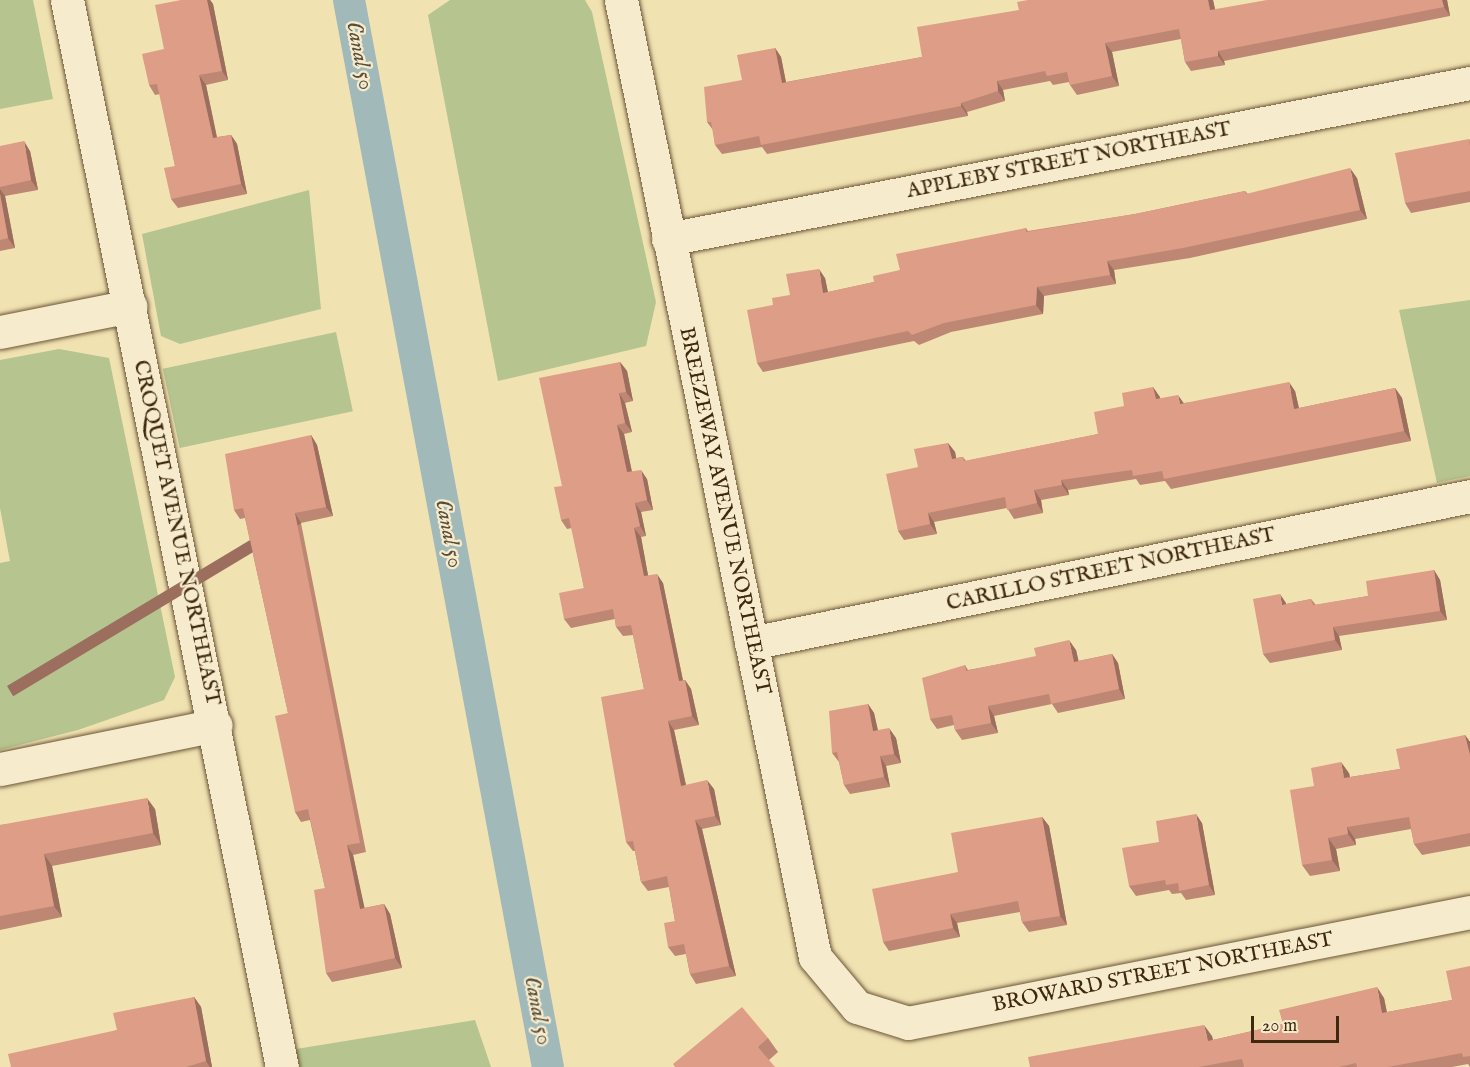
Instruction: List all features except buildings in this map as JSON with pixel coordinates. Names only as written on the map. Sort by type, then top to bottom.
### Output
[{"type":"street","name":"CROQUET AVENUE NORTHEAST","points":[[67,0],[216,725],[282,1067]]},
{"type":"street","name":"BREEZEWAY AVENUE NORTHEAST","points":[[621,0],[815,957],[857,1007]]},
{"type":"street","name":"APPLEBY STREET NORTHEAST","points":[[668,239],[1470,83]]},
{"type":"street","points":[[0,332],[130,306]]},
{"type":"street","name":"CARILLO STREET NORTHEAST","points":[[751,643],[1470,496]]},
{"type":"street","points":[[0,769],[216,725]]},
{"type":"street","name":"BROWARD STREET NORTHEAST","points":[[857,1007],[908,1023],[1470,912]]},
{"type":"green space","points":[[0,0],[33,0],[53,99],[0,109]]},
{"type":"green space","points":[[450,0],[585,0],[592,12],[656,302],[646,346],[498,381],[428,15]]},
{"type":"green space","points":[[309,190],[321,309],[180,344],[161,336],[142,234]]},
{"type":"green space","points":[[1470,300],[1470,476],[1437,483],[1399,310]]},
{"type":"green space","points":[[336,332],[353,411],[180,448],[163,369]]},
{"type":"green space","points":[[59,349],[109,358],[175,677],[164,700],[78,730],[0,750],[0,563],[10,561],[0,508],[0,360]]},
{"type":"green space","points":[[475,1020],[491,1067],[294,1067],[296,1049]]},
{"type":"waterway","name":"Canal 50","points":[[349,0],[548,1067]]}]
